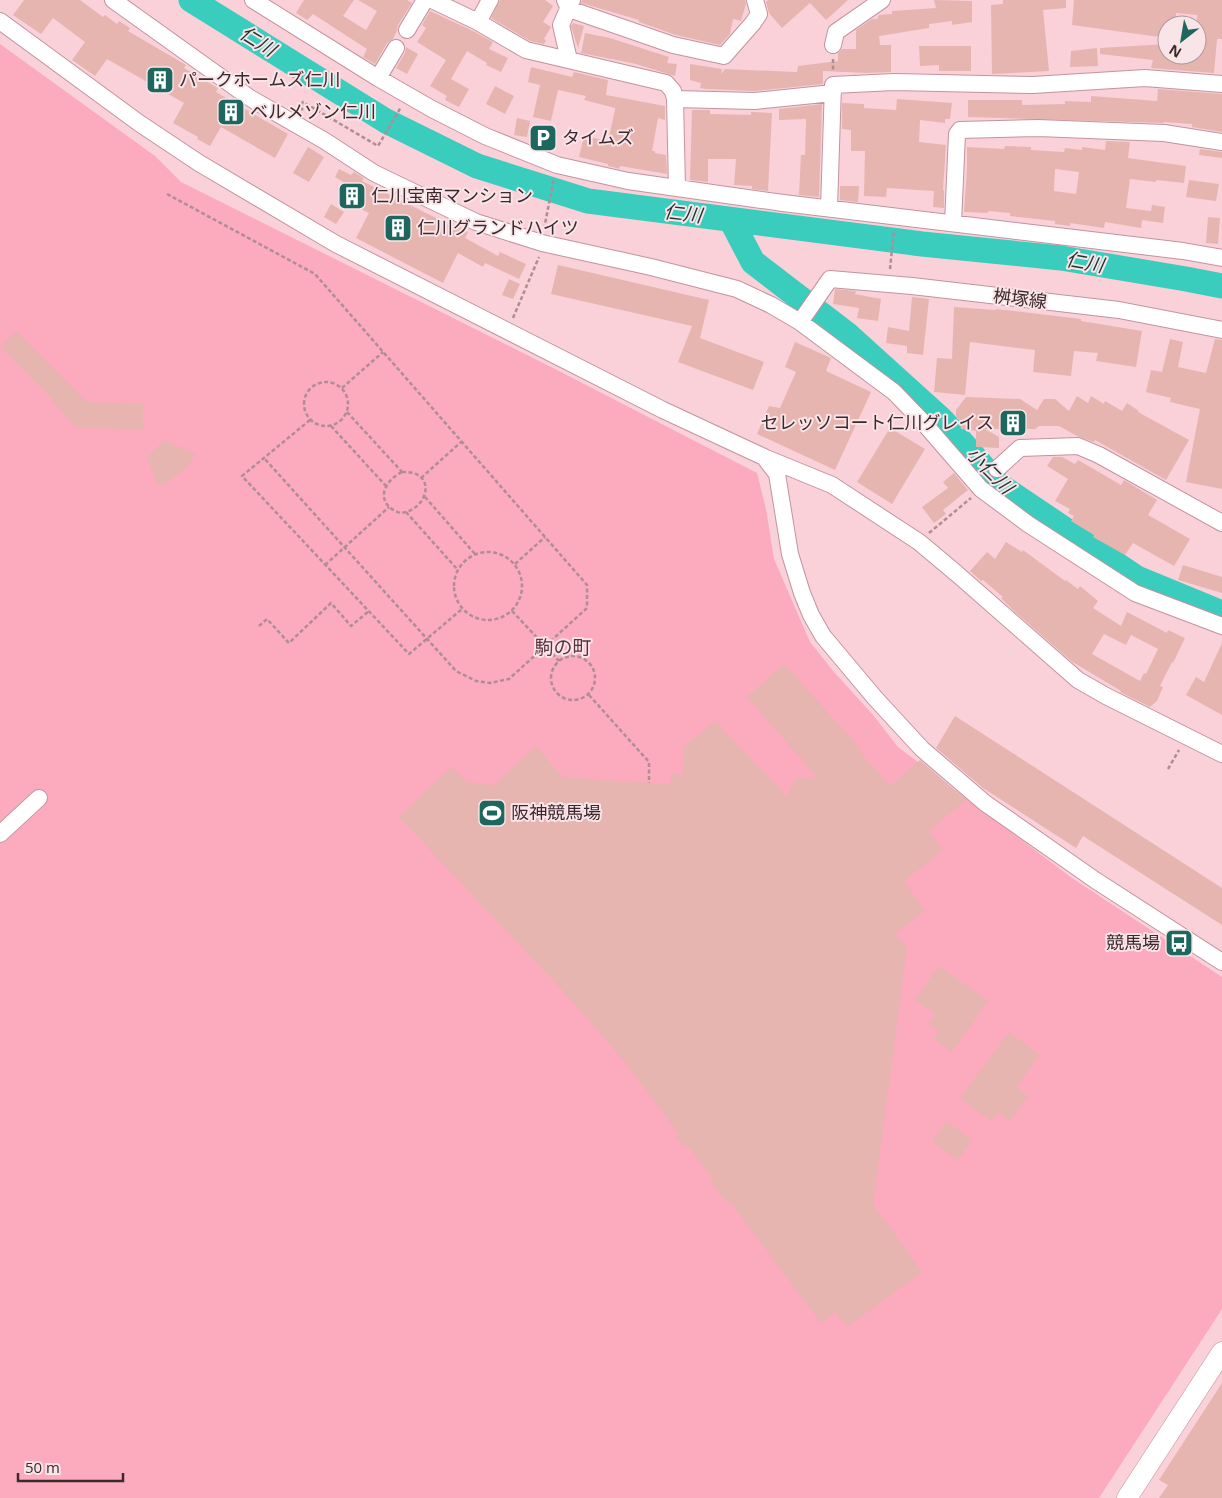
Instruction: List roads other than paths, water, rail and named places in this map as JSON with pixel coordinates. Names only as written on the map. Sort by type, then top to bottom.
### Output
[{"type":"main road","points":[[1127,1498],[1222,1352]]},
{"type":"street","points":[[113,0],[250,98],[325,141],[374,173],[476,222],[544,236],[651,267],[737,289],[801,320],[894,392],[981,489],[1028,524],[1135,593],[1222,626]]},
{"type":"street","points":[[253,0],[412,99],[485,136],[557,165],[628,181],[677,188],[1183,251],[1222,258]]},
{"type":"street","points":[[406,30],[424,0]]},
{"type":"street","points":[[432,0],[478,22],[526,50],[666,83],[673,90],[675,100],[677,188]]},
{"type":"street","points":[[478,22],[490,0]]},
{"type":"street","points":[[569,60],[561,25],[569,3],[673,45],[724,56],[759,14],[755,0]]},
{"type":"street","points":[[833,45],[836,32],[882,0]]},
{"type":"street","points":[[0,21],[140,123],[207,168],[336,244],[663,410],[764,457],[832,485],[919,542],[964,579],[1078,680],[1222,754]]},
{"type":"street","points":[[378,78],[396,48]]},
{"type":"street","points":[[829,208],[833,85],[894,82],[1033,85],[1145,78],[1222,84]]},
{"type":"street","points":[[675,100],[755,101],[834,93]]},
{"type":"street","points":[[953,223],[957,134],[960,130],[1038,128],[1164,133],[1222,142]]},
{"type":"street","name":"桝塚線","points":[[801,320],[830,279],[912,286],[1119,310],[1222,330]]},
{"type":"street","points":[[997,470],[1020,448],[1078,446],[1099,455],[1222,523]]},
{"type":"street","points":[[764,457],[777,474],[790,554],[811,615],[823,636],[889,713],[922,749],[985,803],[1095,880],[1222,962]]},
{"type":"street","points":[[0,834],[39,798]]},
{"type":"waterway","name":"仁川","points":[[191,0],[386,121],[477,166],[588,201],[922,244],[1061,258],[1222,286]]},
{"type":"waterway","name":"小仁川","points":[[731,220],[753,262],[848,335],[942,420],[999,485],[1137,578],[1222,613]]},
{"type":"place","name":"パークホームズ仁川","points":[[160,80]]},
{"type":"place","name":"ベルメゾン仁川","points":[[231,112]]},
{"type":"place","name":"タイムズ","points":[[543,138]]},
{"type":"place","name":"仁川宝南マンション","points":[[352,196]]},
{"type":"place","name":"仁川グランドハイツ","points":[[398,228]]},
{"type":"place","name":"セレッソコート仁川グレイス","points":[[1013,423]]},
{"type":"place","name":"阪神競馬場","points":[[492,813]]},
{"type":"place","name":"競馬場","points":[[1179,943]]},
{"type":"district","name":"駒の町","points":[[563,647]]}]
